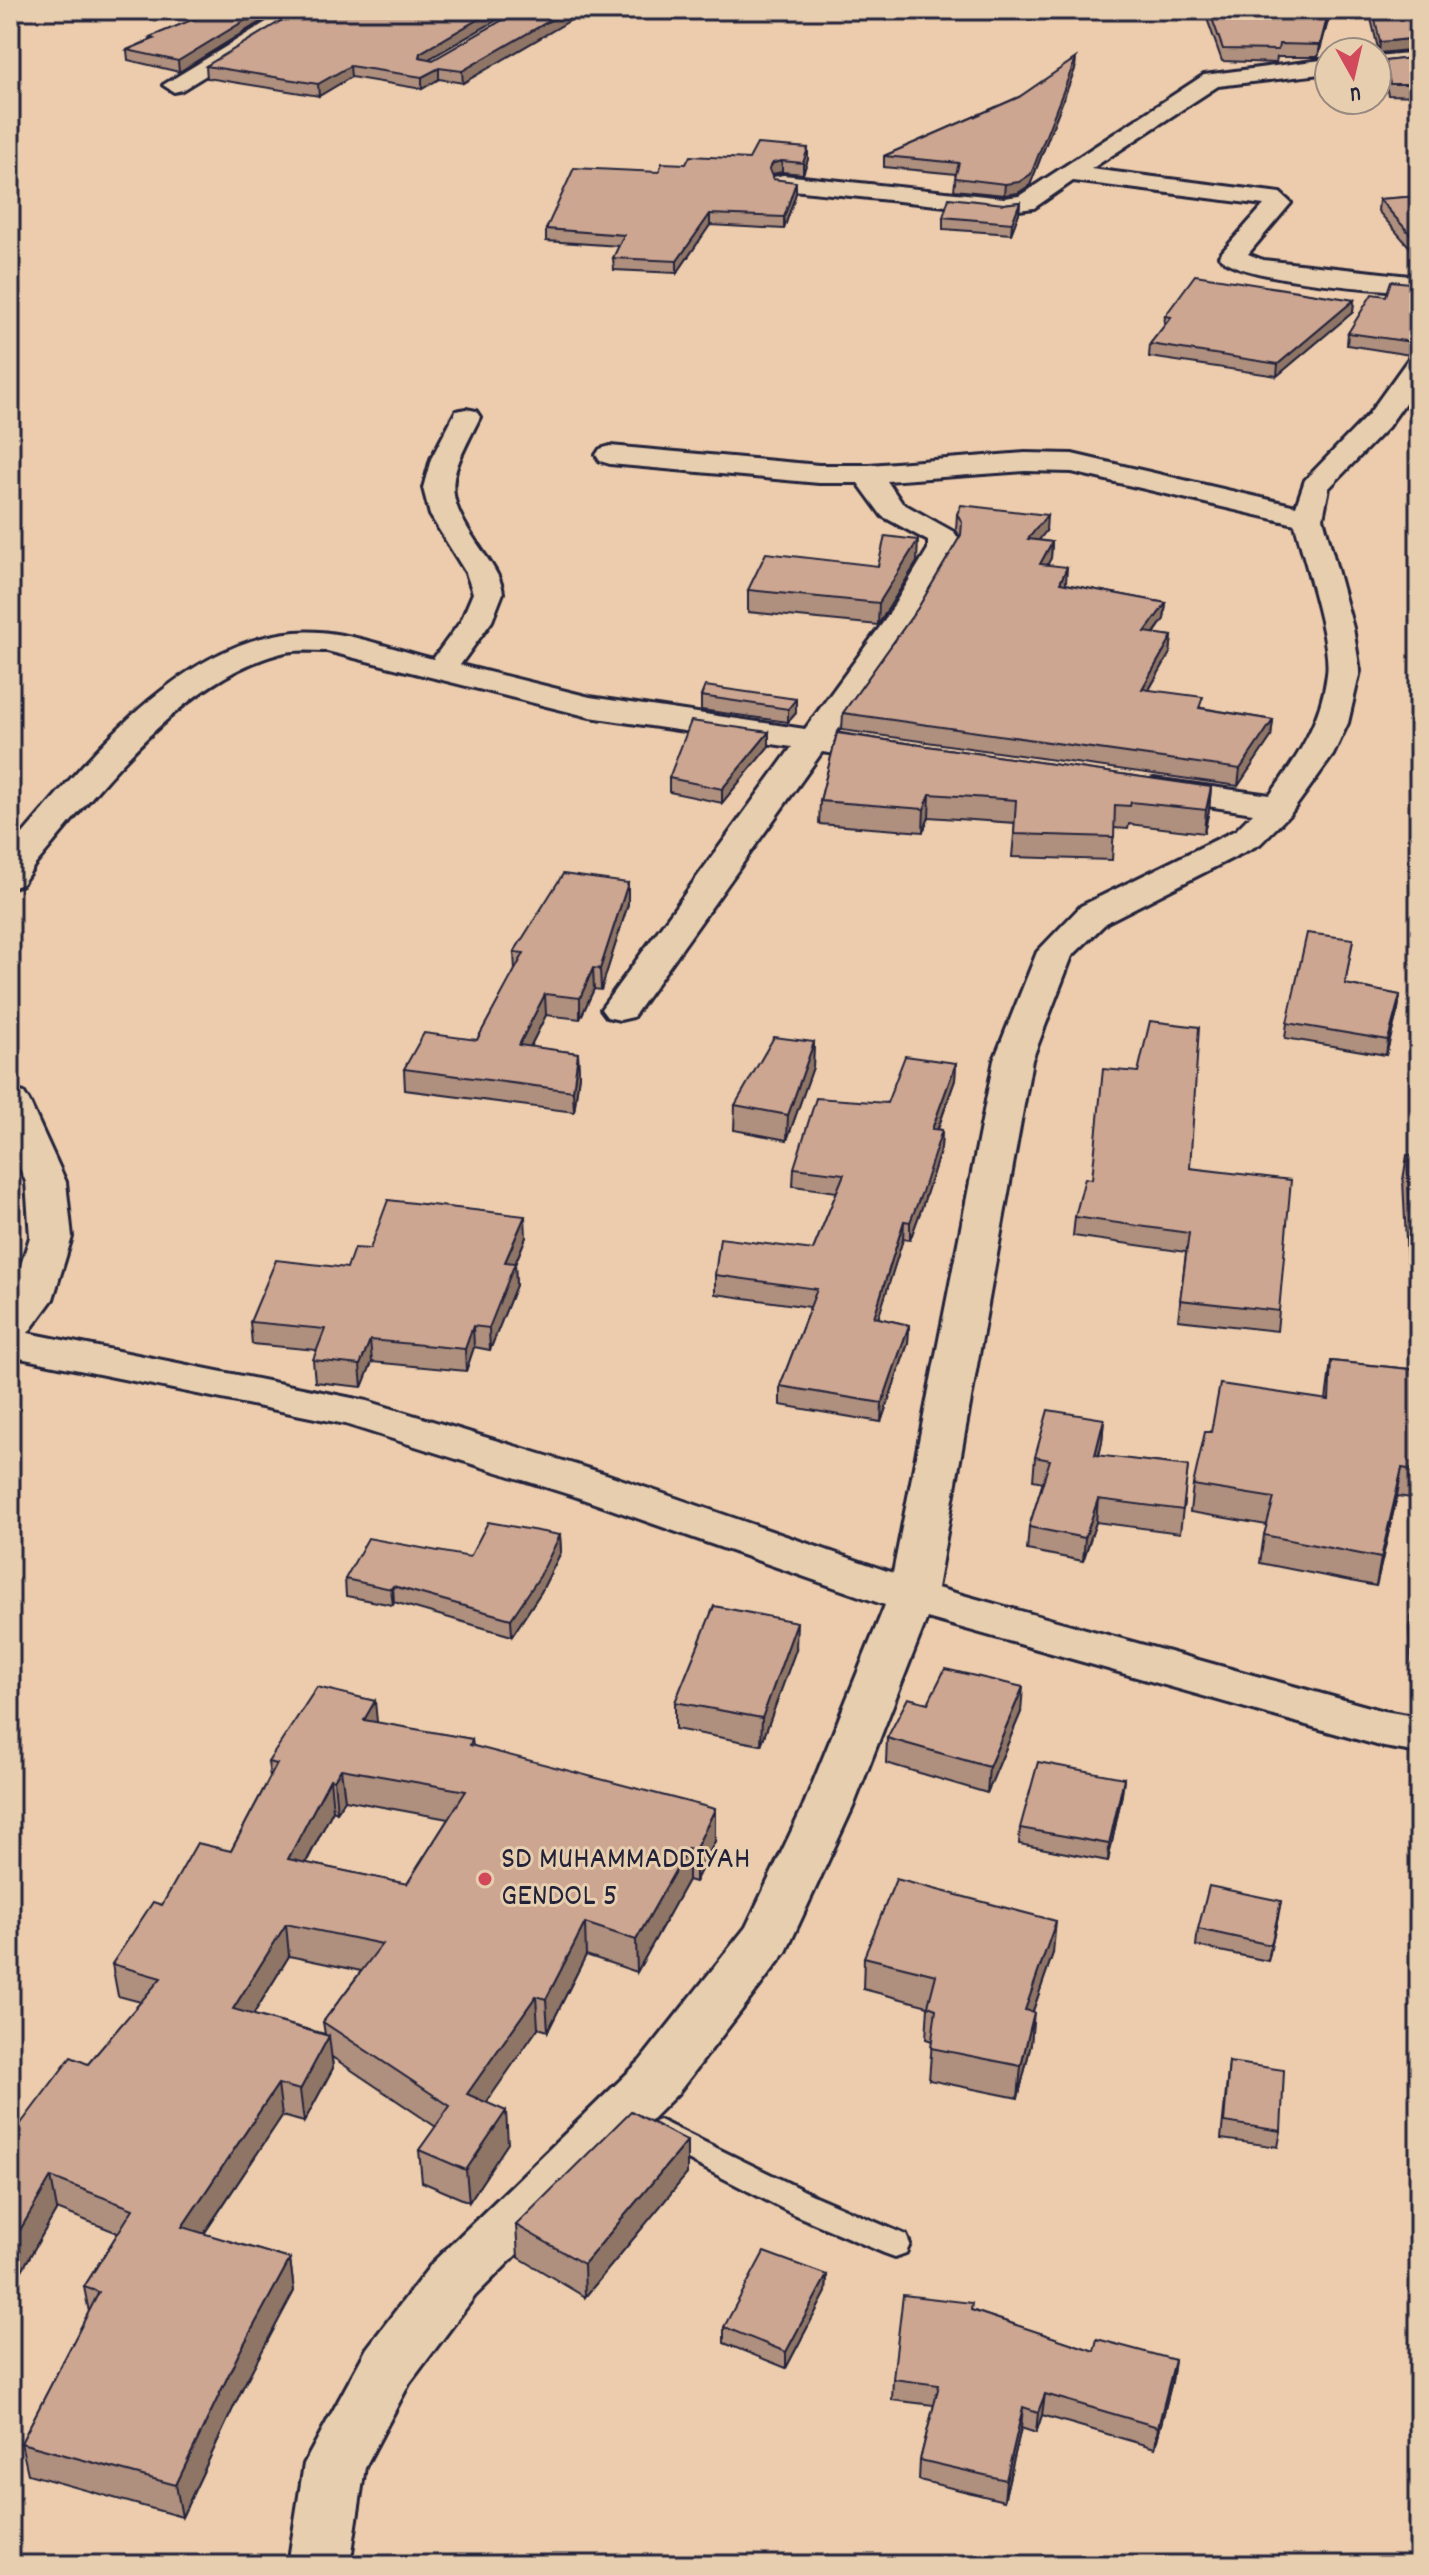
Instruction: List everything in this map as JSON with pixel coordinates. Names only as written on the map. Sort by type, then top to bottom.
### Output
[{"type":"street","points":[[174,85],[301,10]]},
{"type":"street","points":[[1393,61],[1419,59]]},
{"type":"street","points":[[783,182],[1004,205],[1035,199],[1188,93],[1212,80],[1313,68]]},
{"type":"street","points":[[1071,174],[1271,198],[1279,203],[1232,256],[1258,267],[1419,285]]},
{"type":"street","points":[[319,2565],[335,2464],[388,2366],[454,2279],[659,2077],[767,1938],[828,1807],[912,1597],[1013,1060],[1055,952],[1094,914],[1248,837],[1279,806],[1316,755],[1332,723],[1344,671],[1337,628],[1308,518],[1315,486],[1378,421],[1417,370]]},
{"type":"street","points":[[440,671],[484,607],[488,594],[481,571],[443,517],[437,500],[436,485],[466,417]]},
{"type":"street","points":[[610,455],[819,474],[869,474],[1025,462],[1072,463],[1308,518]]},
{"type":"street","points":[[620,1009],[899,622],[943,549],[943,538],[905,519],[877,497],[869,474]]},
{"type":"street","points":[[10,877],[18,862],[108,757],[184,689],[245,654],[276,644],[311,640],[590,707],[921,756]]},
{"type":"street","points":[[1122,785],[1279,806]]},
{"type":"street","points":[[10,1101],[46,1182],[51,1237],[32,1299],[10,1327]]},
{"type":"street","points":[[10,1343],[351,1411],[590,1485],[912,1597],[1384,1729],[1419,1735]]},
{"type":"lane","points":[[622,2114],[804,2205],[895,2244]]},
{"type":"building","points":[[216,10],[262,10],[178,61],[127,50],[154,39],[150,37]]},
{"type":"building","points":[[299,10],[494,10],[420,53],[419,57],[433,60],[520,10],[568,10],[462,71],[439,68],[422,77],[350,66],[318,84],[206,66]]},
{"type":"building","points":[[1209,10],[1329,10],[1322,36],[1313,36],[1313,45],[1279,44],[1278,50],[1223,49]]},
{"type":"building","points":[[1373,10],[1419,10],[1419,38],[1393,41],[1393,36],[1379,36]]},
{"type":"building","points":[[1419,57],[1419,84],[1393,84],[1393,60]]},
{"type":"building","points":[[1076,58],[1031,174],[1019,182],[1005,184],[955,178],[959,163],[884,156],[1019,97]]},
{"type":"building","points":[[757,144],[808,148],[803,163],[782,161],[773,163],[769,169],[773,179],[796,182],[784,217],[710,214],[677,261],[613,258],[624,235],[546,229],[574,168],[659,172],[662,163],[686,164],[690,156],[749,159]]},
{"type":"building","points":[[1419,196],[1419,244],[1379,199]]},
{"type":"building","points":[[949,198],[1004,204],[1020,202],[1012,223],[943,217]]},
{"type":"building","points":[[1195,275],[1354,300],[1278,364],[1150,344],[1171,317],[1165,316]]},
{"type":"building","points":[[1391,281],[1419,284],[1419,337],[1416,342],[1348,333],[1372,294],[1386,296]]},
{"type":"building","points":[[961,505],[1047,515],[1028,539],[1052,542],[1040,564],[1067,567],[1060,583],[1166,603],[1145,632],[1172,636],[1142,689],[1203,697],[1199,708],[1273,720],[1240,769],[843,713],[918,608],[961,535],[962,522],[957,514]]},
{"type":"building","points":[[885,536],[918,540],[879,603],[748,590],[766,553],[878,566]]},
{"type":"building","points":[[705,686],[796,699],[788,709],[701,696]]},
{"type":"building","points":[[691,721],[769,732],[722,789],[669,778]]},
{"type":"building","points":[[837,733],[1211,787],[1206,810],[1131,802],[1130,806],[1115,805],[1114,837],[1014,834],[1016,800],[930,794],[924,809],[820,801]]},
{"type":"building","points":[[563,874],[628,883],[600,969],[593,968],[580,998],[545,994],[519,1045],[578,1053],[573,1091],[404,1069],[424,1033],[477,1040],[524,953],[514,952]]},
{"type":"building","points":[[1307,933],[1353,939],[1345,984],[1400,995],[1388,1040],[1287,1023]]},
{"type":"building","points":[[1150,1021],[1199,1027],[1190,1168],[1291,1180],[1279,1311],[1180,1300],[1189,1233],[1075,1217],[1085,1178],[1092,1179],[1103,1069],[1138,1072]]},
{"type":"building","points":[[774,1037],[814,1042],[788,1115],[735,1105]]},
{"type":"building","points":[[905,1056],[956,1063],[932,1129],[942,1130],[922,1192],[910,1222],[904,1221],[874,1317],[909,1325],[882,1403],[780,1386],[817,1289],[715,1275],[720,1238],[813,1250],[844,1174],[794,1168],[816,1098],[887,1103]]},
{"type":"building","points":[[1407,1155],[1419,1156],[1419,1236],[1411,1236]]},
{"type":"building","points":[[388,1200],[525,1216],[505,1262],[515,1263],[489,1328],[473,1326],[465,1349],[370,1340],[360,1365],[313,1360],[325,1329],[250,1322],[276,1260],[347,1268],[354,1248],[370,1249]]},
{"type":"building","points":[[1331,1361],[1419,1370],[1419,1471],[1402,1468],[1381,1558],[1264,1535],[1274,1498],[1193,1485],[1205,1432],[1211,1432],[1220,1384],[1329,1400]]},
{"type":"building","points":[[1048,1410],[1104,1419],[1095,1455],[1188,1466],[1183,1510],[1098,1499],[1085,1538],[1029,1527],[1050,1460],[1035,1457]]},
{"type":"building","points":[[488,1522],[560,1535],[540,1576],[511,1619],[393,1586],[391,1589],[345,1579],[368,1538],[470,1557]]},
{"type":"building","points":[[714,1606],[797,1622],[762,1718],[675,1702]]},
{"type":"building","points":[[1412,1612],[1419,1613],[1419,1665],[1416,1665]]},
{"type":"building","points":[[945,1669],[1023,1687],[989,1767],[887,1738],[908,1698],[928,1703]]},
{"type":"building","points":[[317,1687],[375,1701],[364,1720],[472,1739],[470,1745],[715,1809],[695,1850],[688,1848],[636,1940],[585,1923],[546,1999],[536,1996],[467,2094],[506,2111],[466,2170],[419,2150],[450,2106],[323,2022],[382,1944],[286,1924],[233,2009],[329,2036],[300,2090],[278,2084],[182,2227],[290,2259],[238,2355],[176,2485],[21,2443],[99,2292],[84,2287],[133,2209],[51,2177],[10,2247],[10,2138],[71,2057],[88,2064],[161,1978],[112,1964],[153,1902],[162,1905],[197,1843],[231,1851],[277,1764],[268,1762]],"holes":[[[341,1769],[466,1791],[407,1884],[288,1859],[330,1779],[334,1780]]]},
{"type":"building","points":[[1038,1762],[1124,1778],[1109,1844],[1020,1828]]},
{"type":"building","points":[[896,1879],[1056,1921],[1025,2010],[1034,2012],[1021,2066],[931,2048],[936,2009],[928,2006],[936,1975],[864,1957]]},
{"type":"building","points":[[1209,1886],[1281,1901],[1271,1945],[1198,1929]]},
{"type":"building","points":[[1229,2062],[1284,2070],[1281,2131],[1224,2122]]},
{"type":"building","points":[[631,2111],[687,2141],[584,2264],[516,2225]]},
{"type":"building","points":[[764,2252],[827,2275],[786,2352],[724,2327]]},
{"type":"building","points":[[903,2295],[972,2303],[971,2310],[1094,2351],[1097,2339],[1175,2360],[1158,2427],[1045,2394],[1038,2412],[1023,2407],[1006,2480],[920,2460],[939,2385],[893,2379]]},
{"type":"place","name":"SD MUHAMMADDIYAH GENDOL 5","points":[[485,1879]]}]
